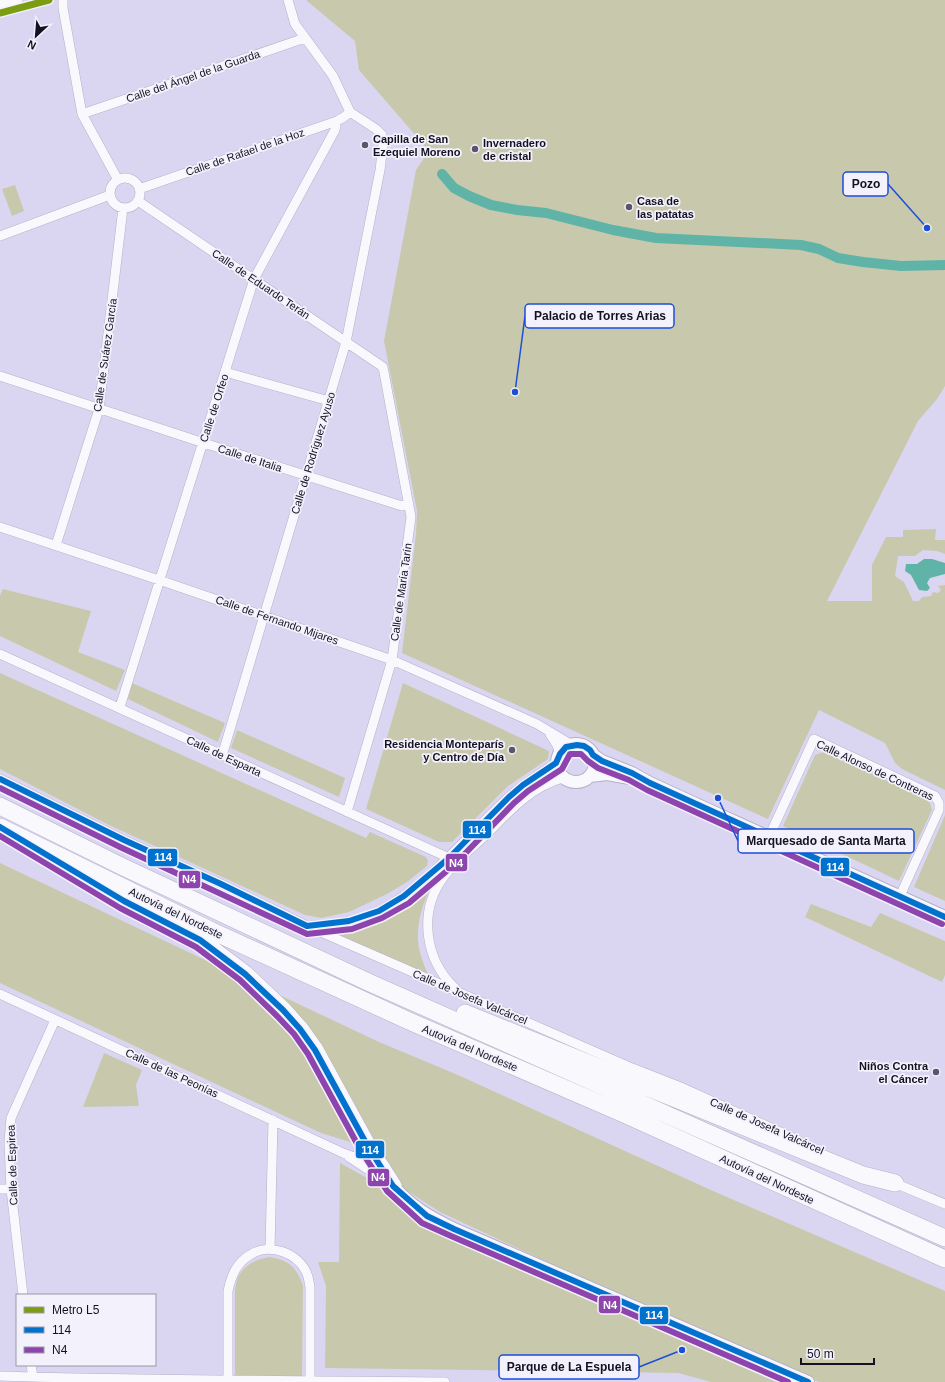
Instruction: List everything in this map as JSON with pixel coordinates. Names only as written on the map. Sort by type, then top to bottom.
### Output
[{"type":"highway","name":"Autovía del Nordeste","points":[[0,806],[121,866],[368,982],[945,1238]]},
{"type":"highway","name":"Autovía del Nordeste","points":[[3,828],[212,931],[402,1018],[624,1114],[945,1259]]},
{"type":"highway","points":[[3,828],[124,901],[200,940],[245,974],[283,1010],[319,1055],[367,1145],[393,1186]]},
{"type":"highway","points":[[368,982],[410,991],[863,1175],[895,1184]]},
{"type":"main road","points":[[0,4],[15,0]]},
{"type":"street","points":[[63,0],[63,8],[82,114],[118,180]]},
{"type":"street","points":[[288,0],[295,24],[334,76],[350,112]]},
{"type":"street","name":"Calle del Ángel de la Guarda","points":[[82,114],[305,38]]},
{"type":"street","name":"Calle de Rafael de la Hoz","points":[[139,189],[337,121],[350,112]]},
{"type":"street","name":"Calle de Rodríguez Ayuso","points":[[222,756],[346,342],[380,170],[383,145],[382,135],[376,129],[350,112]]},
{"type":"street","name":"Calle de Orfeo","points":[[120,707],[254,279],[335,130],[337,121]]},
{"type":"street","points":[[122,178],[131,179],[139,189],[138,201],[132,206],[123,208],[114,204],[110,195],[111,186],[122,178]]},
{"type":"street","points":[[0,236],[110,195]]},
{"type":"street","name":"Calle de Eduardo Terán","points":[[138,201],[383,367]]},
{"type":"street","name":"Calle de Suárez García","points":[[56,545],[99,409],[123,208]]},
{"type":"street","name":"Calle de María Tarín","points":[[347,812],[392,660],[411,518],[383,367]]},
{"type":"street","points":[[225,372],[329,401]]},
{"type":"street","name":"Calle de Italia","points":[[0,376],[402,506],[409,504]]},
{"type":"street","name":"Calle de Fernando Mijares","points":[[0,528],[56,545],[392,660],[537,724],[572,745]]},
{"type":"street","name":"Calle de Esparta","points":[[0,654],[120,707],[222,756],[448,858]]},
{"type":"street","name":"Calle de Fernando Mijares","points":[[546,730],[557,745],[558,758]]},
{"type":"street","name":"Calle Alonso de Contreras","points":[[770,837],[814,739],[935,796],[937,799],[939,803],[939,810],[900,896]]},
{"type":"street","points":[[308,926],[350,921],[379,911],[404,896],[448,858],[509,797],[558,758],[566,747],[572,745],[584,746],[590,750],[595,760],[594,770],[585,780],[570,782],[563,778],[558,771],[558,758]]},
{"type":"street","points":[[593,755],[602,761],[632,773],[945,917]]},
{"type":"street","points":[[590,776],[622,776],[650,782]]},
{"type":"street","points":[[460,993],[438,968],[429,943],[427,928],[428,914],[436,888],[443,877],[457,862],[508,812],[534,792],[552,781],[563,778]]},
{"type":"street","name":"Calle de Josefa Valcárcel","points":[[0,779],[124,840],[221,884],[308,926],[632,1068],[683,1088],[895,1184],[945,1204]]},
{"type":"street","name":"Calle de las Peonías","points":[[0,994],[343,1153],[357,1158],[360,1157],[366,1150],[367,1145]]},
{"type":"street","name":"Calle de Espirea","points":[[23,1294],[11,1189],[9,1142],[11,1118],[55,1020]]},
{"type":"street","points":[[270,1249],[273,1120]]},
{"type":"street","name":"Calle de las Peonías","points":[[343,1153],[393,1186],[420,1210],[454,1228],[808,1382]]},
{"type":"street","points":[[0,1189],[11,1189]]},
{"type":"street","points":[[228,1381],[228,1291],[231,1278],[238,1266],[250,1254],[270,1249],[284,1252],[293,1257],[301,1264],[307,1274],[310,1287],[310,1381]]},
{"type":"street","points":[[31,1366],[33,1377]]},
{"type":"street","points":[[0,1376],[228,1381],[445,1382]]},
{"type":"shaded area","points":[[307,0],[945,0],[945,386],[937,399],[918,421],[827,601],[872,601],[872,565],[886,537],[903,537],[903,530],[936,529],[935,540],[945,540],[945,554],[937,551],[923,550],[915,556],[898,556],[895,576],[904,582],[913,601],[919,601],[922,597],[931,596],[933,592],[938,593],[941,590],[938,586],[945,585],[945,790],[902,769],[895,763],[885,743],[819,710],[768,819],[402,653],[416,534],[417,511],[384,341],[416,170],[429,151],[359,70],[355,41]]},
{"type":"shaded area","points":[[15,185],[24,211],[12,216],[2,189]]},
{"type":"shaded area","points":[[924,559],[932,559],[945,563],[945,574],[930,578],[927,583],[930,588],[927,591],[919,590],[911,575],[905,571],[906,564],[917,564]]},
{"type":"shaded area","points":[[3,589],[91,611],[78,652],[125,670],[116,691],[0,636],[0,595]]},
{"type":"shaded area","points":[[0,673],[366,838],[370,832],[426,857],[428,861],[427,866],[407,882],[387,894],[349,912],[321,918],[305,915],[107,824],[0,769]]},
{"type":"shaded area","points":[[132,683],[225,723],[218,742],[128,699]]},
{"type":"shaded area","points":[[403,683],[549,751],[548,759],[508,786],[452,842],[439,842],[366,809]]},
{"type":"shaded area","points":[[237,730],[345,778],[339,797],[231,748]]},
{"type":"shaded area","points":[[823,752],[925,798],[930,803],[932,810],[899,881],[783,826],[815,755]]},
{"type":"shaded area","points":[[945,815],[945,901],[914,887]]},
{"type":"shaded area","points":[[0,863],[379,1042],[458,1075],[713,1191],[945,1291],[945,1382],[819,1382],[592,1283],[440,1212],[406,1190],[393,1175],[360,1145],[321,1133],[0,983]]},
{"type":"shaded area","points":[[437,873],[424,903],[418,935],[422,959],[429,977],[331,931],[366,922],[387,912]]},
{"type":"shaded area","points":[[811,904],[871,927],[880,913],[945,941],[945,975],[942,982],[805,917]]},
{"type":"shaded area","points":[[104,1053],[142,1070],[136,1085],[139,1106],[83,1107]]},
{"type":"shaded area","points":[[340,1163],[369,1179],[426,1225],[781,1382],[711,1382],[678,1373],[325,1368],[326,1286],[318,1262],[339,1262]]},
{"type":"shaded area","points":[[270,1257],[282,1260],[291,1266],[298,1274],[303,1286],[302,1382],[235,1382],[236,1284],[245,1267],[263,1258]]},
{"type":"waterway","points":[[442,174],[454,188],[491,205],[517,210],[546,213],[613,230],[656,238],[801,245],[819,249],[838,258],[863,262],[901,266],[945,265]]},
{"type":"metro line","name":"L5","points":[[0,13],[49,0]]},
{"type":"transit line","name":"114","points":[[0,779],[124,840],[221,884],[307,926],[349,921],[379,911],[404,896],[449,858],[509,797],[523,785],[556,763],[560,754],[566,747],[577,745],[584,746],[602,761],[632,773],[650,783],[945,917]]},
{"type":"transit line","name":"N4","points":[[0,788],[120,847],[307,934],[352,929],[382,918],[409,903],[455,864],[514,803],[528,791],[562,769],[570,754],[581,754],[598,768],[629,780],[647,790],[942,924]]},
{"type":"transit line","name":"114","points":[[0,827],[124,901],[200,940],[245,974],[283,1010],[300,1029],[315,1050],[367,1145],[393,1186],[427,1216],[808,1382]]},
{"type":"transit line","name":"N4","points":[[0,836],[120,908],[196,947],[240,980],[294,1034],[308,1054],[360,1149],[387,1191],[422,1223],[788,1382]]},
{"type":"place","name":"Capilla de San Ezequiel Moreno","points":[[365,145]]},
{"type":"place","name":"Invernadero de cristal","points":[[475,149]]},
{"type":"place","name":"Casa de las patatas","points":[[629,207]]},
{"type":"place","name":"Pozo","points":[[927,228]]},
{"type":"place","name":"Palacio de Torres Arias","points":[[515,392]]},
{"type":"place","name":"Residencia Monteparís y Centro de Día","points":[[512,750]]},
{"type":"place","name":"Marquesado de Santa Marta","points":[[718,798]]},
{"type":"place","name":"Niños Contra el Cáncer","points":[[936,1072]]},
{"type":"place","name":"Parque de La Espuela","points":[[682,1350]]}]
